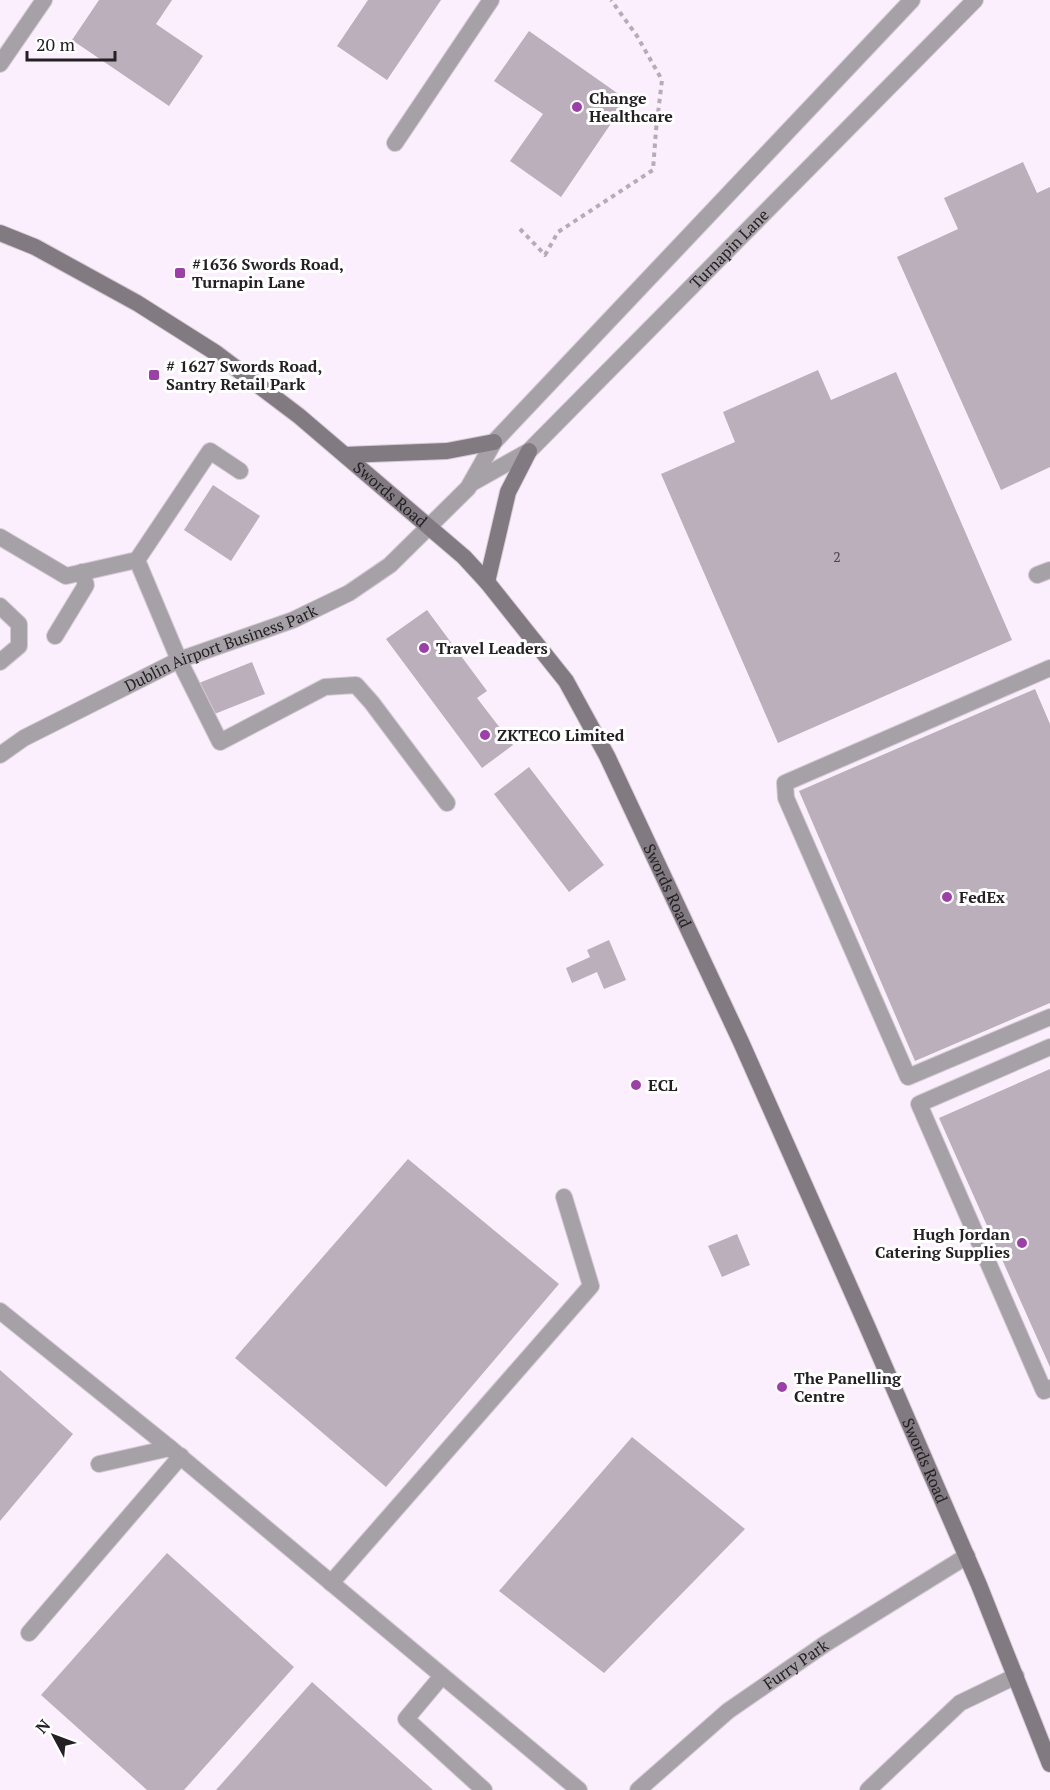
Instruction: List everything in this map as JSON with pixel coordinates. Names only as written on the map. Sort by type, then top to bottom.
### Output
[{"type":"main road","name":"Swords Road","points":[[0,233],[34,247],[116,292],[216,353],[299,416],[464,557],[487,582],[566,681],[607,756],[741,1042],[967,1557],[1050,1764]]},
{"type":"main road","points":[[345,455],[447,451],[494,442]]},
{"type":"main road","points":[[487,582],[508,492],[529,452]]},
{"type":"street","points":[[0,62],[44,0]]},
{"type":"street","points":[[395,143],[491,0]]},
{"type":"street","name":"Turnapin Lane","points":[[471,484],[494,442],[912,0]]},
{"type":"street","name":"Turnapin Lane","points":[[429,526],[471,484],[529,452],[975,0]]},
{"type":"street","points":[[0,537],[66,576],[137,560],[210,451],[240,471]]},
{"type":"street","name":"Dublin Airport Business Park","points":[[0,755],[24,738],[179,660],[293,620],[349,593],[390,565],[429,526]]},
{"type":"street","points":[[137,560],[179,660],[220,742],[325,687],[356,685],[447,803]]},
{"type":"street","points":[[55,636],[86,585],[82,572]]},
{"type":"street","points":[[0,606],[19,624],[19,646],[0,662]]},
{"type":"street","points":[[1050,668],[784,783],[786,798],[909,1077],[1050,1017]]},
{"type":"street","points":[[1050,1047],[920,1104],[1044,1391],[1050,1388]]},
{"type":"street","points":[[331,1583],[591,1286],[564,1197]]},
{"type":"street","points":[[0,1311],[176,1452],[579,1790]]},
{"type":"street","points":[[99,1464],[176,1452]]},
{"type":"street","points":[[29,1633],[176,1452]]},
{"type":"street","name":"Furry Park","points":[[638,1790],[728,1711],[825,1644],[967,1557]]},
{"type":"street","points":[[442,1676],[406,1719],[484,1790]]},
{"type":"street","points":[[870,1789],[960,1703],[1016,1676]]},
{"type":"path","points":[[520,229],[545,255],[558,232],[653,170],[662,80],[637,36],[611,0]]},
{"type":"building","points":[[99,0],[172,0],[156,24],[203,56],[169,106],[72,40]]},
{"type":"building","points":[[368,0],[441,0],[387,80],[337,46]]},
{"type":"building","name":"Change Healthcare","points":[[529,31],[627,100],[561,197],[510,161],[543,114],[494,81]]},
{"type":"building","points":[[1023,162],[1037,193],[1050,187],[1050,467],[1001,490],[897,257],[958,229],[944,198]]},
{"type":"building","points":[[818,370],[831,400],[896,372],[1012,640],[778,743],[661,474],[735,442],[723,412]]},
{"type":"building","points":[[213,485],[260,516],[231,561],[184,530]]},
{"type":"building","points":[[427,610],[487,691],[477,698],[513,745],[482,768],[386,639]]},
{"type":"building","points":[[252,662],[265,694],[212,715],[199,683]]},
{"type":"building","name":"FedEx","points":[[1035,689],[1050,724],[1050,1003],[915,1061],[799,791]]},
{"type":"building","points":[[529,767],[604,865],[569,892],[494,794]]},
{"type":"building","points":[[609,940],[626,980],[604,989],[597,972],[572,983],[566,968],[590,957],[587,950]]},
{"type":"building","name":"Hugh Jordan Catering Supplies","points":[[1050,1069],[1050,1367],[939,1118]]},
{"type":"building","points":[[408,1159],[559,1284],[386,1487],[235,1358]]},
{"type":"building","points":[[737,1234],[750,1265],[722,1277],[708,1246]]},
{"type":"building","points":[[0,1370],[73,1434],[0,1521]]},
{"type":"building","points":[[632,1437],[745,1529],[604,1673],[499,1591]]},
{"type":"building","points":[[167,1553],[294,1667],[184,1790],[147,1790],[41,1695]]},
{"type":"building","points":[[312,1682],[433,1790],[216,1790]]},
{"type":"place","name":"Change Healthcare","points":[[577,107]]},
{"type":"place","name":"#1636 Swords Road, Turnapin Lane","points":[[180,273]]},
{"type":"place","name":"# 1627 Swords Road, Santry Retail Park","points":[[154,375]]},
{"type":"place","name":"Travel Leaders","points":[[424,648]]},
{"type":"place","name":"ZKTECO Limited","points":[[485,735]]},
{"type":"place","name":"FedEx","points":[[947,897]]},
{"type":"place","name":"ECL","points":[[636,1085]]},
{"type":"place","name":"Hugh Jordan Catering Supplies","points":[[1022,1243]]},
{"type":"place","name":"The Panelling Centre","points":[[782,1387]]}]
